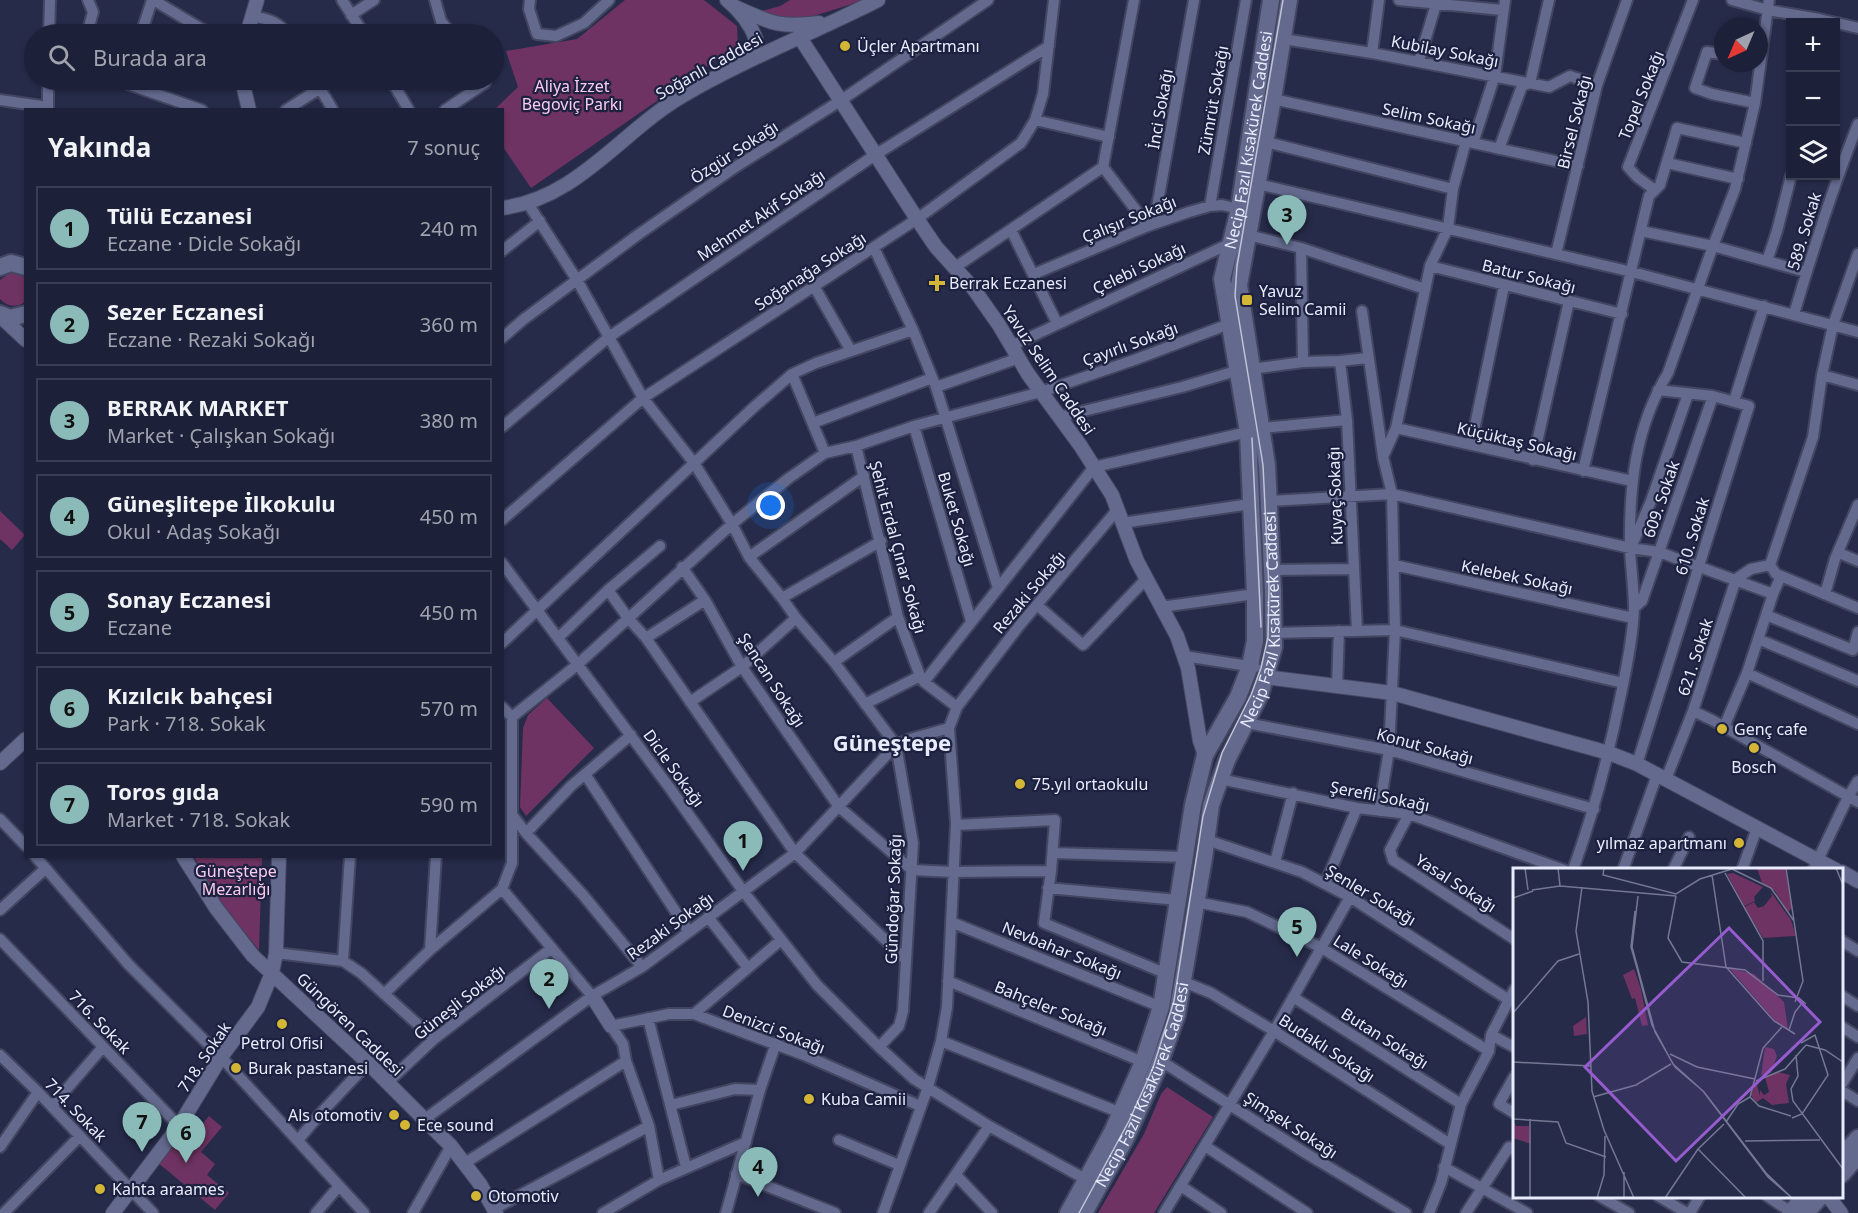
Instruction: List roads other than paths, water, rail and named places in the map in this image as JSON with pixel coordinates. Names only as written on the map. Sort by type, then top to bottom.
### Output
[{"type":"main road","name":"Necip Fazıl Kısakürek Caddesi","points":[[1084,1213],[1126,1138],[1161,1061],[1177,1015],[1211,805],[1227,760],[1260,695],[1274,647],[1269,501],[1244,370],[1239,285],[1239,209],[1271,0]]},
{"type":"main road","name":"Necip Fazıl Kısakürek Caddesi","points":[[1244,370],[1229,324],[1222,279],[1240,238],[1258,184],[1289,0]]},
{"type":"main road","points":[[1,265],[11,263],[24,266]]},
{"type":"main road","points":[[0,315],[10,318],[24,314]]},
{"type":"main road","name":"Necip Fazıl Kısakürek Caddesi","points":[[1068,1213],[1121,1113],[1143,1062],[1161,1006],[1193,805],[1205,755],[1238,697],[1250,666],[1255,640],[1256,594],[1250,504],[1255,430]]},
{"type":"main road","points":[[1843,1155],[1858,1138]]},
{"type":"main road","points":[[1843,1173],[1858,1156]]},
{"type":"main road","points":[[1796,1213],[1804,1198]]},
{"type":"main road","points":[[1796,1213],[1819,1198]]},
{"type":"street","points":[[49,24],[50,0]]},
{"type":"street","points":[[88,0],[93,12],[90,24]]},
{"type":"street","points":[[144,24],[152,0]]},
{"type":"street","points":[[157,0],[193,24]]},
{"type":"street","points":[[250,24],[257,0]]},
{"type":"street","points":[[342,0],[357,24]]},
{"type":"street","points":[[351,15],[374,0]]},
{"type":"street","points":[[435,0],[442,24]]},
{"type":"street","points":[[530,0],[529,9],[537,34],[556,36],[584,23],[609,0]]},
{"type":"street","name":"Soğanlı Caddesi","points":[[504,208],[549,196],[582,175],[647,120],[680,97],[737,66],[878,0]]},
{"type":"street","name":"Özgür Sokağı","points":[[504,336],[577,280],[737,166],[840,101],[988,0]]},
{"type":"street","name":"Soğanağa Sokağı","points":[[504,518],[644,399],[917,219],[1021,143],[1035,120],[1043,94],[1054,0]]},
{"type":"street","points":[[954,268],[1103,167],[1134,0]]},
{"type":"street","name":"İnci Sokağı","points":[[1151,225],[1194,0]]},
{"type":"street","name":"Zümrüt Sokağı","points":[[1210,206],[1246,0]]},
{"type":"street","points":[[1372,53],[1379,0]]},
{"type":"street","points":[[1383,457],[1396,428],[1430,266],[1448,228],[1453,189],[1495,75],[1503,5],[1436,4],[1399,0]]},
{"type":"street","points":[[1499,148],[1522,86],[1530,83],[1549,0]]},
{"type":"street","name":"Birsel Sokağı","points":[[1556,254],[1597,85],[1627,0]]},
{"type":"street","name":"Topel Sokağı","points":[[1655,190],[1628,167],[1694,0]]},
{"type":"street","points":[[1732,0],[1769,5],[1809,18]]},
{"type":"street","points":[[731,3],[770,23],[791,26],[837,21]]},
{"type":"street","points":[[731,3],[751,26],[756,39],[751,50],[737,66]]},
{"type":"street","points":[[1419,61],[1436,4]]},
{"type":"street","points":[[252,16],[268,19],[277,24]]},
{"type":"street","points":[[1840,25],[1858,28]]},
{"type":"street","name":"Yavuz Selim Caddesi","points":[[799,36],[936,247],[973,288],[1112,495],[1137,561],[1184,656],[1200,741],[1205,755]]},
{"type":"street","name":"Kubilay Sokağı","points":[[1283,39],[1419,61],[1549,87],[1570,76],[1597,85]]},
{"type":"street","name":"Mehmet Akif Sokağı","points":[[504,424],[609,337],[875,155],[1049,46]]},
{"type":"street","points":[[1714,53],[1707,52],[1695,88],[1755,103]]},
{"type":"street","points":[[1574,868],[1610,753],[1623,683],[1633,613],[1630,548],[1632,482],[1639,438],[1658,390],[1668,374],[1738,179],[1755,103],[1758,72]]},
{"type":"street","points":[[0,100],[48,108],[48,90]]},
{"type":"street","points":[[151,90],[197,108]]},
{"type":"street","points":[[239,108],[240,90]]},
{"type":"street","points":[[244,90],[248,108]]},
{"type":"street","points":[[288,108],[311,90]]},
{"type":"street","points":[[321,90],[332,108]]},
{"type":"street","points":[[397,90],[408,108]]},
{"type":"street","points":[[449,108],[475,90]]},
{"type":"street","name":"Selim Sokağı","points":[[1274,99],[1578,166]]},
{"type":"street","points":[[1035,120],[1109,137]]},
{"type":"street","name":"589. Sokak","points":[[1794,314],[1834,184],[1858,124]]},
{"type":"street","points":[[1583,471],[1649,196],[1660,185],[1677,128],[1746,143]]},
{"type":"street","points":[[1266,142],[1453,189]]},
{"type":"street","points":[[1667,163],[1738,179]]},
{"type":"street","points":[[1103,167],[1151,225]]},
{"type":"street","points":[[1767,261],[1790,180]]},
{"type":"street","points":[[1258,184],[1632,272],[1858,332]]},
{"type":"street","points":[[527,202],[577,280],[644,399],[694,464],[732,524],[749,557],[796,618],[834,662],[896,746]]},
{"type":"street","name":"Çalışır Sokağı","points":[[1034,274],[1151,225],[1210,206],[1222,205],[1239,209]]},
{"type":"street","points":[[504,249],[540,221]]},
{"type":"street","points":[[1011,230],[1057,323]]},
{"type":"street","points":[[1641,231],[1713,246],[1806,272]]},
{"type":"street","points":[[1240,238],[1301,248],[1425,289]]},
{"type":"street","name":"Çelebi Sokağı","points":[[813,423],[1015,352],[1057,323],[1240,238]]},
{"type":"street","points":[[874,248],[913,330],[934,382],[998,588]]},
{"type":"street","points":[[1301,248],[1303,362]]},
{"type":"street","points":[[1770,565],[1813,436],[1822,375],[1833,325],[1858,254]]},
{"type":"street","points":[[1,265],[24,259]]},
{"type":"street","name":"Batur Sokağı","points":[[1430,266],[1622,314]]},
{"type":"street","points":[[814,286],[851,351]]},
{"type":"street","points":[[1471,445],[1504,286]]},
{"type":"street","points":[[1533,460],[1569,301]]},
{"type":"street","points":[[1658,390],[1713,396],[1734,401],[1764,306]]},
{"type":"street","points":[[1362,311],[1383,457],[1392,494],[1395,630],[1389,750],[1379,811]]},
{"type":"street","points":[[0,315],[24,338]]},
{"type":"street","name":"Çayırlı Sokağı","points":[[825,453],[1041,392],[1229,324]]},
{"type":"street","points":[[504,642],[792,374],[816,363],[913,330]]},
{"type":"street","points":[[1059,417],[1244,370],[1303,362],[1368,358]]},
{"type":"street","name":"Kuyaç Sokağı","points":[[1340,361],[1347,420],[1357,630]]},
{"type":"street","points":[[512,717],[576,665],[732,524],[789,478],[825,453],[792,374]]},
{"type":"street","points":[[1822,375],[1858,385]]},
{"type":"street","points":[[1630,548],[1651,501],[1688,394]]},
{"type":"street","name":"609. Sokak","points":[[1633,613],[1642,601],[1713,396]]},
{"type":"street","name":"610. Sokak","points":[[1637,764],[1747,417],[1749,406],[1734,401]]},
{"type":"street","points":[[865,704],[922,679],[1094,467],[1255,430],[1347,420]]},
{"type":"street","name":"Buket Sokağı","points":[[914,426],[971,621]]},
{"type":"street","name":"Küçüktaş Sokağı","points":[[1396,428],[1632,482]]},
{"type":"street","name":"Şehit Erdal Çınar Sokağı","points":[[856,446],[898,618],[922,679]]},
{"type":"street","points":[[749,557],[864,476]]},
{"type":"street","points":[[1269,501],[1392,494],[1630,548],[1659,552],[1773,594]]},
{"type":"street","points":[[1120,516],[1250,504]]},
{"type":"street","points":[[1825,594],[1857,508]]},
{"type":"street","name":"Rezaki Sokağı","points":[[885,1212],[899,1165],[928,1087],[941,1041],[947,1007],[956,825],[949,728],[957,707],[1037,605],[1120,516]]},
{"type":"street","points":[[782,598],[881,541]]},
{"type":"street","points":[[558,638],[608,590],[660,546]]},
{"type":"street","points":[[1839,552],[1858,561]]},
{"type":"street","name":"Kelebek Sokağı","points":[[1394,565],[1633,613]]},
{"type":"street","points":[[1770,565],[1776,574],[1858,608]]},
{"type":"street","points":[[1736,579],[1751,568],[1770,565]]},
{"type":"street","name":"Dicle Sokağı","points":[[504,566],[576,665],[631,735],[743,891],[817,984],[914,1079],[989,1126],[1087,1180]]},
{"type":"street","name":"Şencan Sokağı","points":[[682,567],[705,600],[742,667],[839,807],[912,870]]},
{"type":"street","points":[[1272,570],[1353,569]]},
{"type":"street","points":[[1724,727],[1747,673],[1781,576]]},
{"type":"street","points":[[1037,605],[1083,645],[1146,579]]},
{"type":"street","name":"621. Sokak","points":[[1624,868],[1693,711],[1736,579]]},
{"type":"street","points":[[608,590],[646,638],[795,853],[906,960]]},
{"type":"street","points":[[1161,607],[1256,594]]},
{"type":"street","points":[[646,638],[705,600]]},
{"type":"street","points":[[1766,615],[1853,650],[1858,632]]},
{"type":"street","points":[[690,702],[742,667],[796,618]]},
{"type":"street","points":[[834,662],[898,618]]},
{"type":"street","points":[[1274,633],[1395,630],[1623,683]]},
{"type":"street","points":[[1337,686],[1340,631]]},
{"type":"street","points":[[1758,639],[1858,681]]},
{"type":"street","points":[[1184,656],[1250,666],[1266,673],[1337,686],[1392,693],[1610,753],[1637,764],[1757,828],[1816,865],[1853,799],[1858,781]]},
{"type":"street","points":[[1747,673],[1858,724]]},
{"type":"street","points":[[922,679],[957,707]]},
{"type":"street","points":[[384,994],[430,950],[502,889],[512,863],[513,816],[512,717],[504,709]]},
{"type":"street","points":[[1693,711],[1853,799]]},
{"type":"street","name":"Konut Sokağı","points":[[1246,723],[1389,750],[1594,809]]},
{"type":"street","name":"Rezaki Sokağı","points":[[425,1119],[592,996],[642,967],[795,853],[896,746],[910,739],[949,728]]},
{"type":"street","points":[[526,832],[571,786],[631,735]]},
{"type":"street","points":[[0,762],[24,741]]},
{"type":"street","name":"Gündoğar Sokağı","points":[[879,1047],[899,1026],[903,1011],[912,870],[913,843],[896,746]]},
{"type":"street","points":[[585,774],[689,932]]},
{"type":"street","name":"Şerefli Sokağı","points":[[1220,779],[1357,808],[1409,813],[1559,868]]},
{"type":"street","points":[[1275,862],[1293,793]]},
{"type":"street","points":[[1325,884],[1357,808]]},
{"type":"street","name":"Yasal Sokağı","points":[[1409,813],[1390,850],[1393,860],[1513,938]]},
{"type":"street","points":[[513,816],[583,895],[642,967]]},
{"type":"street","points":[[0,819],[24,844]]},
{"type":"street","points":[[956,825],[1055,820],[1044,923],[1167,974]]},
{"type":"street","points":[[1743,868],[1757,828]]},
{"type":"street","points":[[1674,868],[1689,837]]},
{"type":"street","name":"Şenler Sokağı","points":[[1207,840],[1302,872],[1350,897],[1512,995]]},
{"type":"street","points":[[1053,853],[1185,857]]},
{"type":"street","points":[[37,858],[129,965],[221,1057],[364,1213]]},
{"type":"street","name":"Güngören Caddesi","points":[[184,858],[216,908],[253,956],[388,1082],[451,1146],[469,1160],[497,1209]]},
{"type":"street","name":"718. Sokak","points":[[113,1213],[179,1126],[221,1057],[258,1007],[272,973],[276,953],[279,858]]},
{"type":"street","points":[[343,961],[351,858]]},
{"type":"street","points":[[430,950],[436,858]]},
{"type":"street","points":[[3,903],[45,869]]},
{"type":"street","points":[[912,870],[1051,872]]},
{"type":"street","points":[[1843,874],[1858,881]]},
{"type":"street","points":[[1048,888],[1178,900]]},
{"type":"street","points":[[502,889],[592,996],[623,1044],[626,1060],[649,1126],[659,1180]]},
{"type":"street","points":[[1164,1213],[1274,1031],[1350,897]]},
{"type":"street","name":"Lale Sokağı","points":[[1196,902],[1247,912],[1320,947],[1489,1051]]},
{"type":"street","points":[[708,917],[748,968]]},
{"type":"street","name":"Nevbahar Sokağı","points":[[951,922],[1161,1006]]},
{"type":"street","name":"716. Sokak","points":[[0,939],[179,1126]]},
{"type":"street","points":[[694,1014],[781,940]]},
{"type":"street","points":[[1843,942],[1858,951]]},
{"type":"street","name":"Güneşli Sokağı","points":[[388,1082],[434,1039],[552,948]]},
{"type":"street","points":[[276,953],[343,961],[361,973],[434,1039]]},
{"type":"street","name":"Bahçeler Sokağı","points":[[948,981],[1143,1062]]},
{"type":"street","name":"Budaklı Sokağı","points":[[1184,982],[1211,993],[1274,1031],[1450,1144]]},
{"type":"street","points":[[1430,1213],[1441,1183],[1461,1104],[1489,1051],[1491,1035],[1512,995]]},
{"type":"street","name":"Butan Sokağı","points":[[1293,997],[1461,1104]]},
{"type":"street","points":[[1843,997],[1858,1006]]},
{"type":"street","name":"Denizci Sokağı","points":[[611,1026],[669,1014],[694,1014],[776,1043],[920,1106]]},
{"type":"street","points":[[648,1018],[686,1167]]},
{"type":"street","points":[[1843,1028],[1858,1037]]},
{"type":"street","points":[[1491,1035],[1513,1046]]},
{"type":"street","points":[[941,1041],[1121,1113]]},
{"type":"street","points":[[724,1211],[776,1043]]},
{"type":"street","points":[[52,1106],[103,1047]]},
{"type":"street","name":"714. Sokak","points":[[0,1055],[52,1106],[153,1213]]},
{"type":"street","points":[[1843,1082],[1858,1058]]},
{"type":"street","points":[[469,1160],[626,1060]]},
{"type":"street","name":"Şimşek Sokağı","points":[[1161,1061],[1307,1154],[1406,1213]]},
{"type":"street","points":[[298,1140],[368,1064]]},
{"type":"street","points":[[1513,1080],[1499,1104],[1513,1112]]},
{"type":"street","points":[[671,1105],[735,1089],[760,1090]]},
{"type":"street","points":[[0,1147],[38,1092]]},
{"type":"street","points":[[1843,1092],[1858,1101]]},
{"type":"street","points":[[497,1209],[649,1126]]},
{"type":"street","points":[[929,1213],[989,1126]]},
{"type":"street","points":[[4,1213],[80,1136]]},
{"type":"street","points":[[839,1140],[899,1165]]},
{"type":"street","points":[[603,1213],[659,1180],[747,1142]]},
{"type":"street","points":[[414,1213],[451,1146]]},
{"type":"street","points":[[1205,1146],[1307,1213]]},
{"type":"street","points":[[1467,1213],[1509,1147],[1513,1149]]},
{"type":"street","points":[[1444,1167],[1527,1213]]},
{"type":"street","points":[[736,1174],[835,1213]]},
{"type":"street","points":[[956,1175],[992,1213]]},
{"type":"street","points":[[316,1213],[339,1186]]},
{"type":"street","points":[[1181,1186],[1215,1211]]},
{"type":"street","points":[[1601,1198],[1629,1213]]},
{"type":"street","points":[[1660,1198],[1689,1213],[1699,1198]]},
{"type":"street","points":[[1769,1198],[1796,1213]]},
{"type":"street","points":[[1829,1198],[1841,1213]]},
{"type":"tram line","points":[[1079,1213],[1129,1121],[1153,1068],[1174,1001],[1203,816],[1222,753],[1251,695],[1261,668],[1268,637],[1269,588],[1263,465],[1235,296],[1237,266],[1283,0]]},
{"type":"tram line","points":[[1252,438],[1261,627]]},
{"type":"place","name":"Üçler Apartmanı","points":[[845,46]]},
{"type":"place","name":"BERRAK MARKET","points":[[1287,245]]},
{"type":"place","name":"Berrak Eczanesi","points":[[937,283]]},
{"type":"place","name":"Yavuz Selim Camii","points":[[1247,300]]},
{"type":"place","name":"Genç cafe","points":[[1722,729]]},
{"type":"place","name":"Bosch","points":[[1754,748]]},
{"type":"place","name":"75.yıl ortaokulu","points":[[1020,784]]},
{"type":"place","name":"yılmaz apartmanı","points":[[1739,843]]},
{"type":"place","name":"Tülü Eczanesi","points":[[743,871]]},
{"type":"place","name":"Sonay Eczanesi","points":[[1297,957]]},
{"type":"place","name":"Sezer Eczanesi","points":[[549,1009]]},
{"type":"place","name":"Petrol Ofisi","points":[[282,1024]]},
{"type":"place","name":"Burak pastanesi","points":[[236,1068]]},
{"type":"place","name":"Kuba Camii","points":[[809,1099]]},
{"type":"place","name":"Als otomotiv","points":[[394,1115]]},
{"type":"place","name":"Ece sound","points":[[405,1125]]},
{"type":"place","name":"Toros gıda","points":[[142,1152]]},
{"type":"place","name":"Kızılcık bahçesi","points":[[186,1163]]},
{"type":"place","name":"Kahta araames","points":[[100,1189]]},
{"type":"place","name":"Otomotiv","points":[[476,1196]]},
{"type":"place","name":"Güneşlitepe İlkokulu","points":[[758,1197]]},
{"type":"district","name":"Güneştepe","points":[[892,743]]},
{"type":"park label","name":"Aliya İzzet Begoviç Parkı","points":[[572,95]]},
{"type":"park label","name":"Güneştepe Mezarlığı","points":[[236,880]]}]
